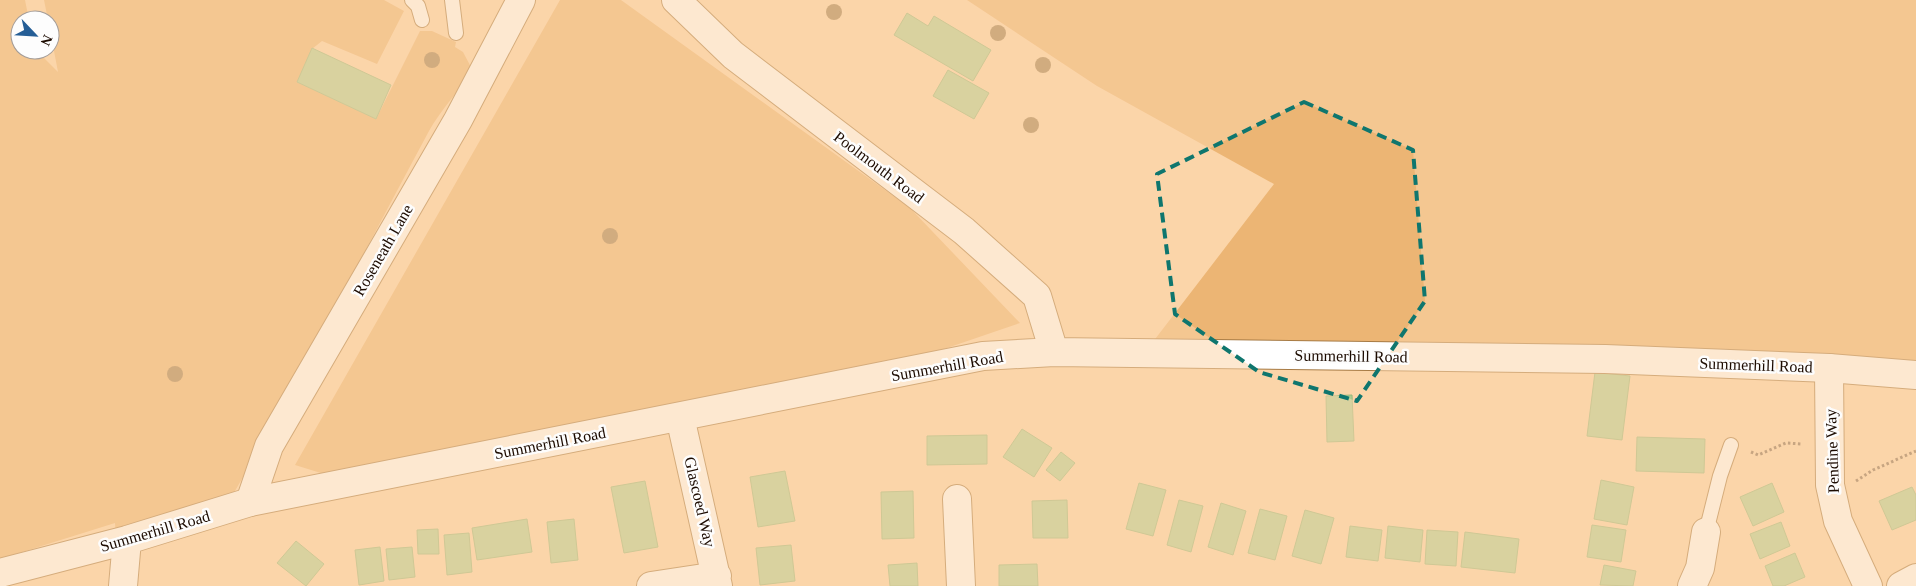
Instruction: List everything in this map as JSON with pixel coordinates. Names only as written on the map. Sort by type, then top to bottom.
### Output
[{"type":"street","name":"Roseneath Lane","points":[[250,502],[269,446],[458,120],[521,0]]},
{"type":"street","name":"Poolmouth Road","points":[[676,0],[733,55],[964,231],[1037,296],[1054,352]]},
{"type":"street","name":"Summerhill Road","points":[[0,574],[127,540],[250,502],[983,356],[1054,352],[1604,359],[1830,368],[1916,375]]},
{"type":"street","name":"Pendine Way","points":[[1830,368],[1830,485],[1838,521],[1868,586]]},
{"type":"street","name":"Glascoed Way","points":[[680,417],[718,581]]},
{"type":"street","points":[[957,500],[961,586]]},
{"type":"street","points":[[1692,586],[1700,568],[1706,532]]},
{"type":"street","points":[[123,586],[127,540]]},
{"type":"street","points":[[1901,586],[1916,578]]},
{"type":"street","points":[[651,586],[718,581]]},
{"type":"lane","points":[[412,0],[418,6],[422,20]]},
{"type":"lane","points":[[452,0],[456,33]]},
{"type":"lane","points":[[1706,532],[1720,476],[1731,445]]},
{"type":"path","points":[[1731,445],[1758,455],[1786,443],[1830,446]]},
{"type":"path","points":[[1833,496],[1873,470],[1916,451]]},
{"type":"highlighted area","points":[[1304,102],[1413,150],[1425,301],[1357,401],[1259,372],[1175,314],[1157,174]]},
{"type":"shaded area","points":[[0,0],[25,0],[27,10],[10,10],[10,60],[46,60],[58,72],[56,60],[60,60],[60,10],[46,10],[44,0],[384,0],[404,11],[377,64],[322,41],[312,49],[297,82],[376,119],[420,31],[432,31],[456,42],[455,47],[463,52],[472,69],[429,131],[309,357],[235,491],[222,503],[116,537],[115,523],[0,559]]},
{"type":"shaded area","points":[[560,0],[621,0],[910,208],[1020,323],[944,349],[337,478],[295,465]]},
{"type":"shaded area","points":[[967,0],[1916,0],[1916,366],[1149,347],[1274,184],[1097,86]]},
{"type":"building","points":[[907,13],[928,26],[934,16],[991,50],[973,81],[894,35]]},
{"type":"building","points":[[312,48],[391,85],[376,119],[297,82]]},
{"type":"building","points":[[948,70],[989,93],[974,119],[933,96]]},
{"type":"building","points":[[1595,372],[1630,376],[1622,440],[1587,436]]},
{"type":"building","points":[[1352,395],[1354,441],[1327,442],[1326,396]]},
{"type":"building","points":[[1022,429],[1052,448],[1034,477],[1003,457]]},
{"type":"building","points":[[987,435],[987,464],[927,465],[927,436]]},
{"type":"building","points":[[1637,437],[1705,439],[1704,473],[1636,471]]},
{"type":"building","points":[[1061,452],[1075,463],[1060,481],[1046,470]]},
{"type":"building","points":[[785,471],[795,521],[758,527],[750,477]]},
{"type":"building","points":[[1601,480],[1634,487],[1627,525],[1594,519]]},
{"type":"building","points":[[645,481],[658,547],[624,553],[611,487]]},
{"type":"building","points":[[1139,483],[1166,490],[1153,536],[1126,529]]},
{"type":"building","points":[[1772,483],[1784,512],[1753,526],[1740,497]]},
{"type":"building","points":[[1912,487],[1916,495],[1916,520],[1892,530],[1879,501]]},
{"type":"building","points":[[913,491],[914,538],[882,539],[881,492]]},
{"type":"building","points":[[1067,500],[1068,538],[1033,538],[1032,501]]},
{"type":"building","points":[[1179,500],[1203,506],[1191,552],[1167,545]]},
{"type":"building","points":[[1221,503],[1246,511],[1233,555],[1208,547]]},
{"type":"building","points":[[1260,509],[1287,516],[1275,560],[1248,553]]},
{"type":"building","points":[[1305,510],[1334,518],[1321,564],[1292,556]]},
{"type":"building","points":[[527,519],[532,552],[477,560],[472,528]]},
{"type":"building","points":[[574,519],[578,560],[551,563],[547,522]]},
{"type":"building","points":[[1781,522],[1790,546],[1760,559],[1750,534]]},
{"type":"building","points":[[1592,525],[1626,530],[1621,562],[1587,557]]},
{"type":"building","points":[[1350,526],[1382,530],[1378,561],[1346,557]]},
{"type":"building","points":[[1388,526],[1423,530],[1420,562],[1385,558]]},
{"type":"building","points":[[438,529],[439,554],[418,554],[417,530]]},
{"type":"building","points":[[1427,530],[1458,532],[1456,566],[1425,564]]},
{"type":"building","points":[[1465,532],[1519,539],[1515,573],[1461,567]]},
{"type":"building","points":[[469,533],[472,572],[447,575],[444,535]]},
{"type":"building","points":[[296,541],[324,564],[306,586],[277,563]]},
{"type":"building","points":[[791,545],[795,581],[760,585],[756,548]]},
{"type":"building","points":[[380,547],[384,581],[359,585],[355,550]]},
{"type":"building","points":[[412,547],[415,577],[389,580],[386,549]]},
{"type":"building","points":[[1795,553],[1805,577],[1784,586],[1773,586],[1765,566]]},
{"type":"building","points":[[917,563],[918,586],[890,586],[888,565]]},
{"type":"building","points":[[1037,564],[1038,586],[999,586],[999,565]]},
{"type":"building","points":[[1604,565],[1636,571],[1633,586],[1600,585]]}]
